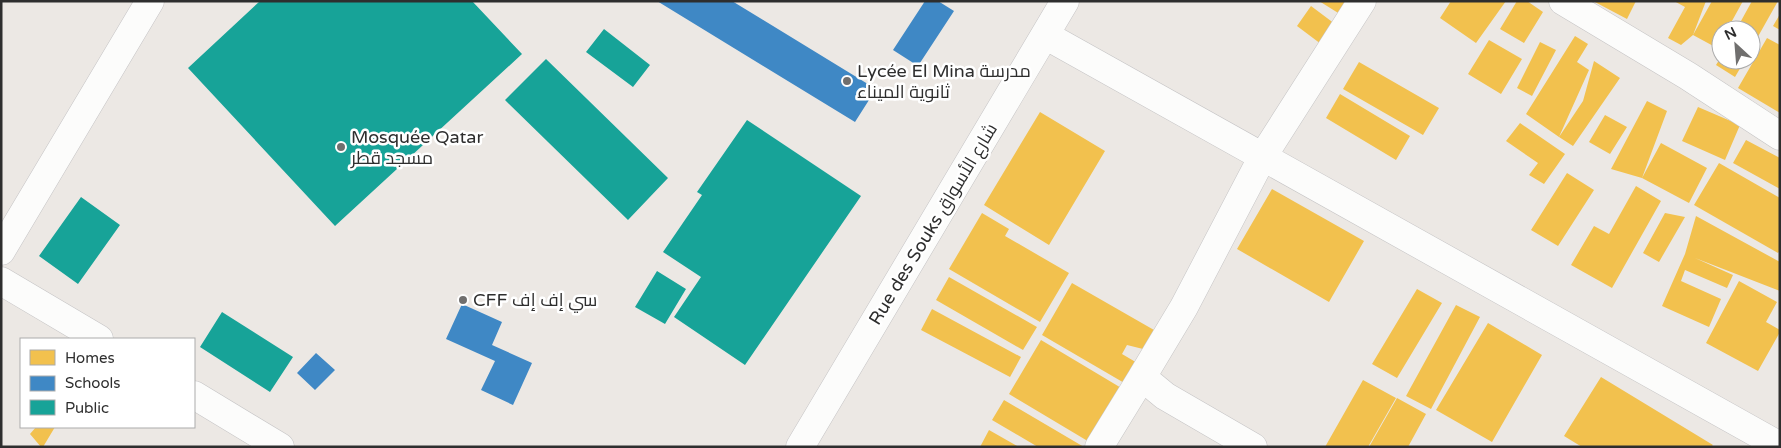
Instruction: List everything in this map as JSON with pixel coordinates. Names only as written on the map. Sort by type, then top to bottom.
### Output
[{"type":"street","points":[[1,252],[150,1]]},
{"type":"street","name":"Rue des Souks شارع الأسواق","points":[[800,447],[1065,1]]},
{"type":"street","points":[[1099,447],[1184,307],[1262,156],[1362,1]]},
{"type":"street","points":[[1563,1],[1688,76],[1780,136]]},
{"type":"street","points":[[1045,35],[1780,446]]},
{"type":"street","points":[[1,281],[98,338]]},
{"type":"street","points":[[1142,377],[1165,396],[1253,447]]},
{"type":"street","points":[[195,396],[280,447]]},
{"type":"building: Homes","points":[[1319,1],[1350,1],[1343,16]]},
{"type":"building: Homes","points":[[1451,1],[1506,1],[1476,43],[1440,18]]},
{"type":"building: Homes","points":[[1517,1],[1527,1],[1543,12],[1524,43],[1500,29]]},
{"type":"building: Homes","points":[[1593,1],[1636,1],[1627,19]]},
{"type":"building: Homes","points":[[1674,1],[1706,1],[1693,35],[1681,45],[1668,38],[1685,7]]},
{"type":"building: Homes","points":[[1712,1],[1743,1],[1733,20],[1711,20],[1711,45],[1693,35]]},
{"type":"building: Homes","points":[[1752,1],[1778,1],[1761,31],[1761,20],[1742,20]]},
{"type":"building: Homes","points":[[1311,6],[1339,27],[1325,47],[1297,26]]},
{"type":"building: Homes","points":[[1780,14],[1780,30],[1773,26]]},
{"type":"building: Homes","points":[[1575,36],[1588,44],[1577,62],[1589,70],[1559,137],[1526,114]]},
{"type":"building: Homes","points":[[1767,38],[1780,45],[1780,113],[1738,88],[1748,70],[1761,70],[1761,48]]},
{"type":"building: Homes","points":[[1489,40],[1522,59],[1501,94],[1468,74]]},
{"type":"building: Homes","points":[[1540,42],[1556,50],[1532,96],[1517,88]]},
{"type":"building: Homes","points":[[1594,61],[1620,78],[1573,146],[1559,137],[1583,101]]},
{"type":"building: Homes","points":[[1359,62],[1439,108],[1423,135],[1343,89]]},
{"type":"building: Homes","points":[[1724,70],[1739,70],[1735,77]]},
{"type":"building: Homes","points":[[1340,94],[1410,136],[1396,160],[1326,118]]},
{"type":"building: Homes","points":[[1647,101],[1667,111],[1642,178],[1611,169]]},
{"type":"building: Homes","points":[[1698,107],[1740,125],[1725,160],[1682,141]]},
{"type":"building: Homes","points":[[1040,112],[1105,151],[1049,245],[984,205]]},
{"type":"building: Homes","points":[[1605,115],[1627,127],[1610,154],[1589,142]]},
{"type":"building: Homes","points":[[1520,123],[1565,154],[1544,184],[1529,175],[1538,163],[1506,141]]},
{"type":"building: Homes","points":[[1746,140],[1780,158],[1780,189],[1733,163]]},
{"type":"building: Homes","points":[[1661,143],[1707,168],[1689,203],[1642,178]]},
{"type":"building: Homes","points":[[1719,163],[1780,198],[1780,250],[1778,253],[1694,205]]},
{"type":"building: Homes","points":[[1567,173],[1594,190],[1558,246],[1531,230]]},
{"type":"building: Homes","points":[[1636,186],[1661,201],[1612,288],[1571,265],[1594,226],[1609,234]]},
{"type":"building: Homes","points":[[1272,189],[1364,241],[1329,302],[1237,249]]},
{"type":"building: Homes","points":[[982,213],[1009,229],[1005,236],[1069,273],[1040,322],[949,269]]},
{"type":"building: Homes","points":[[1665,213],[1685,217],[1659,262],[1643,253]]},
{"type":"building: Homes","points":[[1696,216],[1780,262],[1780,291],[1695,258],[1733,275],[1727,288],[1685,270],[1681,281],[1721,299],[1709,327],[1662,306],[1685,254]]},
{"type":"building: Homes","points":[[949,277],[1037,327],[1023,350],[936,300]]},
{"type":"building: Homes","points":[[1739,281],[1777,302],[1766,322],[1780,330],[1780,332],[1758,371],[1706,343]]},
{"type":"building: Homes","points":[[1072,283],[1154,330],[1143,349],[1127,345],[1122,354],[1139,364],[1126,384],[1042,335]]},
{"type":"building: Homes","points":[[1417,289],[1442,303],[1397,378],[1372,364]]},
{"type":"building: Homes","points":[[1456,305],[1480,317],[1431,409],[1406,396]]},
{"type":"building: Homes","points":[[932,309],[1021,357],[1010,377],[921,330]]},
{"type":"building: Homes","points":[[1488,323],[1542,355],[1492,442],[1436,410]]},
{"type":"building: Homes","points":[[1041,340],[1123,389],[1091,443],[1009,394]]},
{"type":"building: Homes","points":[[1601,377],[1713,445],[1711,447],[1582,447],[1564,436]]},
{"type":"building: Homes","points":[[1363,380],[1396,398],[1368,447],[1325,447]]},
{"type":"building: Homes","points":[[1397,398],[1426,414],[1408,447],[1369,447]]},
{"type":"building: Homes","points":[[1004,400],[1084,447],[1038,447],[992,420]]},
{"type":"building: Homes","points":[[35,428],[54,428],[43,447],[30,434]]},
{"type":"building: Homes","points":[[989,430],[1019,447],[980,447]]},
{"type":"building: Schools","points":[[657,1],[732,1],[876,89],[855,122]]},
{"type":"building: Schools","points":[[925,1],[938,1],[954,11],[918,66],[893,50]]},
{"type":"building: Schools","points":[[462,304],[502,322],[492,345],[532,363],[513,405],[481,390],[495,361],[446,339]]},
{"type":"building: Schools","points":[[316,353],[335,370],[315,390],[297,373]]},
{"type":"building: Public","name":"Mosquée Qatar مسجد قطر","points":[[260,1],[472,1],[522,54],[335,226],[188,68]]},
{"type":"building: Public","points":[[604,29],[650,65],[633,87],[586,52]]},
{"type":"building: Public","points":[[546,59],[668,178],[628,220],[505,100]]},
{"type":"building: Public","points":[[747,120],[861,196],[745,365],[674,317],[701,277],[663,252],[702,195],[697,192]]},
{"type":"building: Public","points":[[81,197],[120,225],[78,284],[39,256]]},
{"type":"building: Public","points":[[657,271],[686,289],[665,324],[635,307]]},
{"type":"building: Public","points":[[222,312],[293,357],[270,392],[200,347]]},
{"type":"place","name":"Lycée El Mina مدرسة ثانوية الميناء","points":[[847,81]]},
{"type":"place","name":"Mosquée Qatar مسجد قطر","points":[[341,147]]},
{"type":"place","name":"CFF سي إف إف","points":[[463,300]]}]
